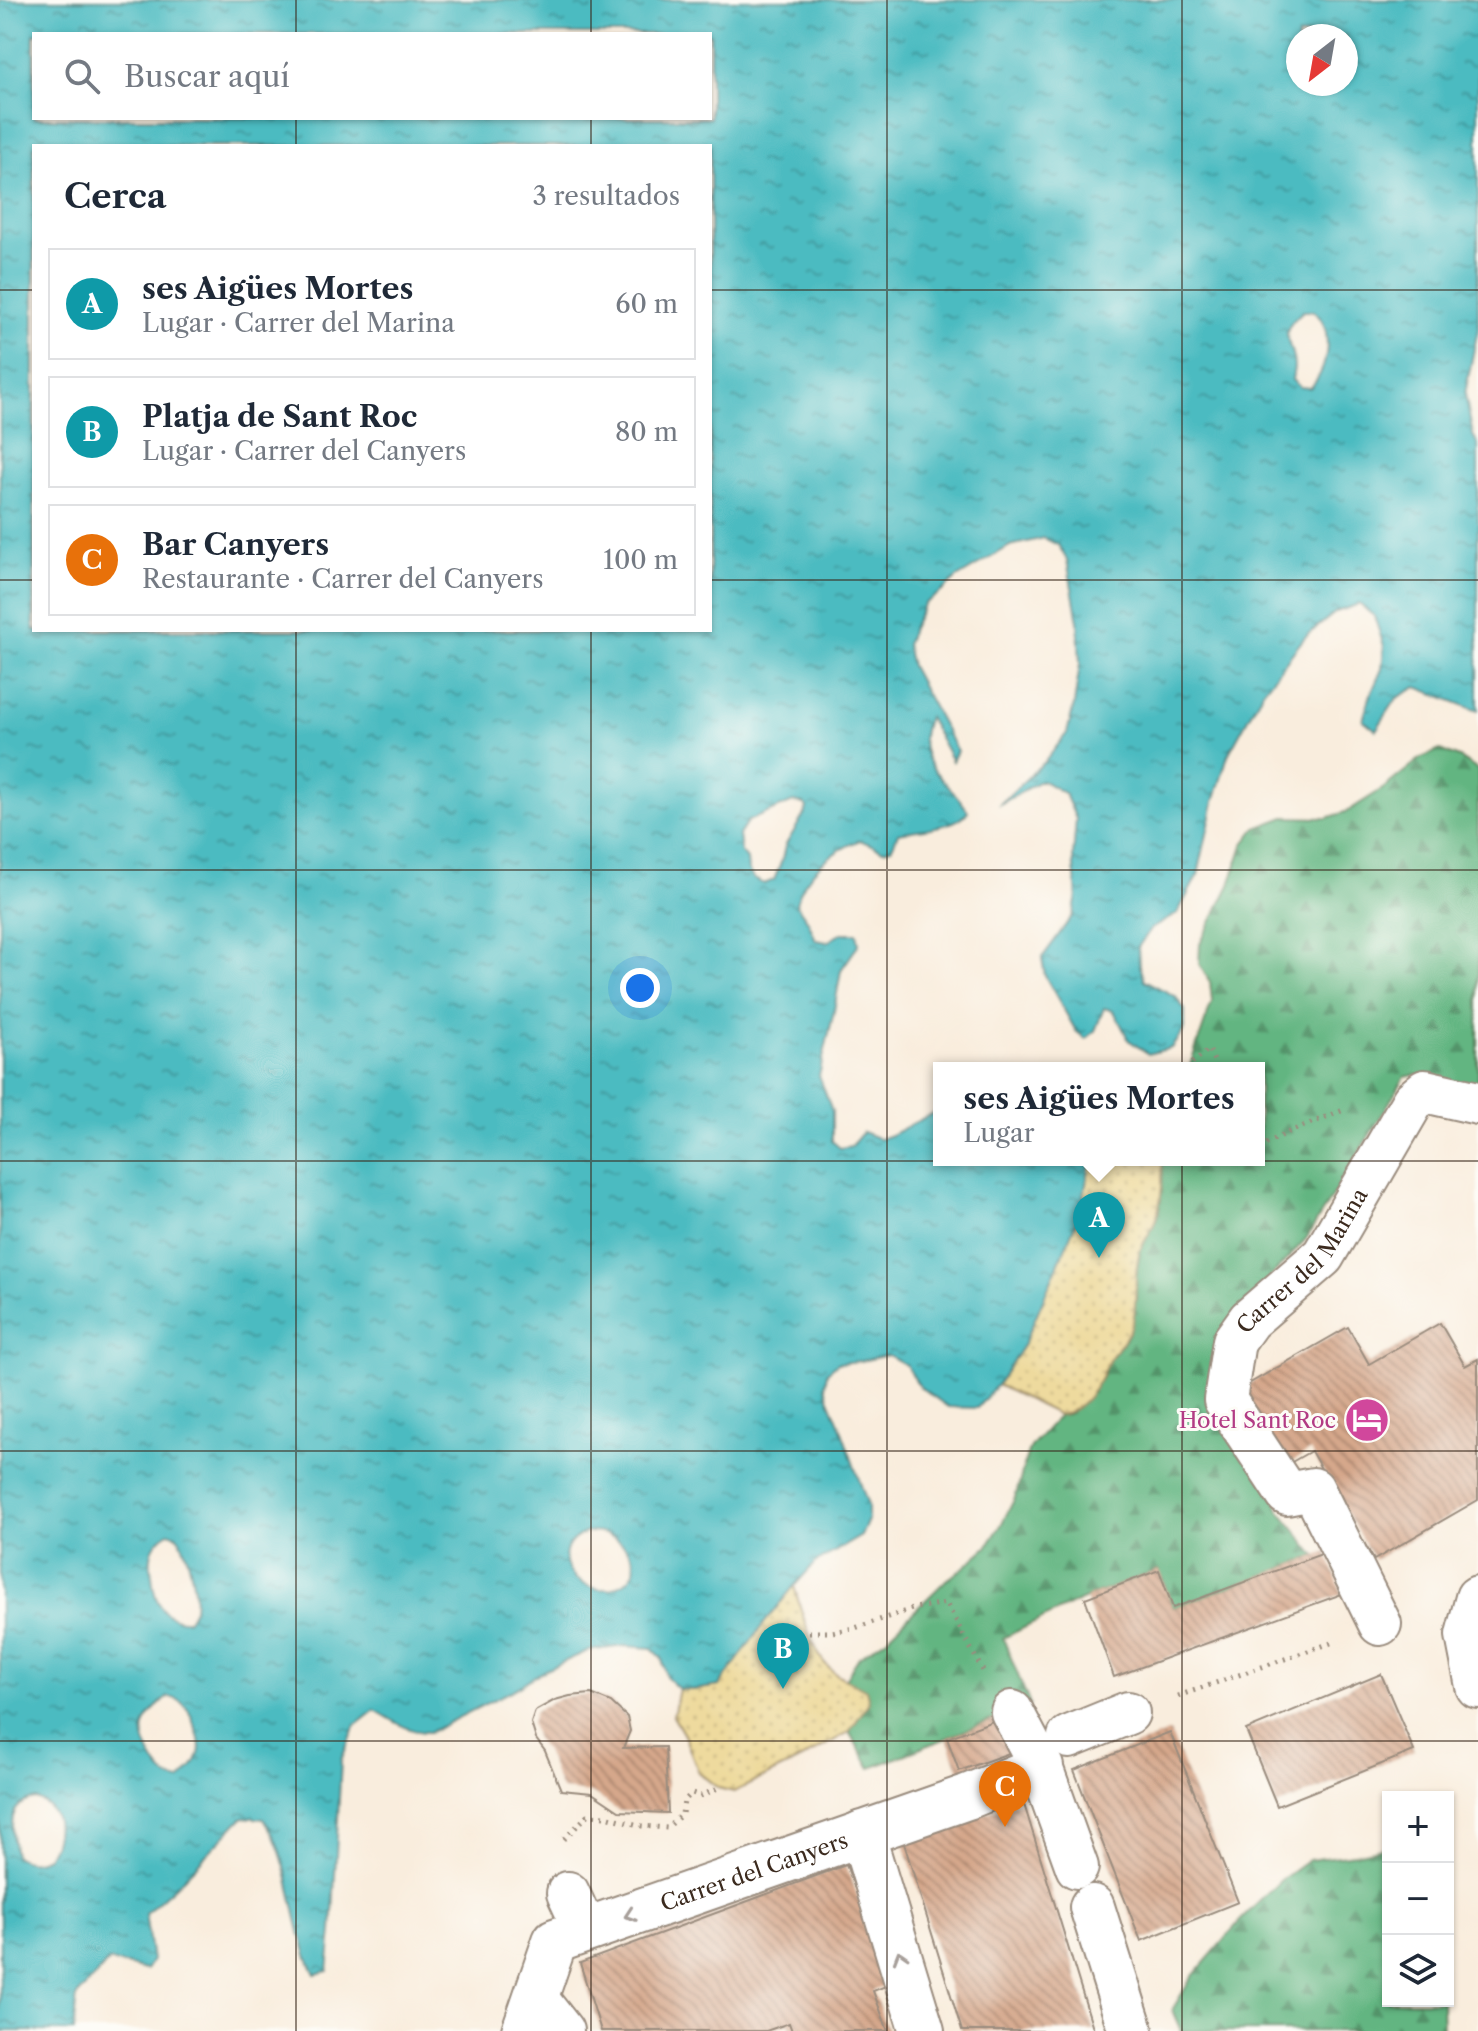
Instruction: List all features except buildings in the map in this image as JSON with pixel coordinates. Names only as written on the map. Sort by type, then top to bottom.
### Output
[{"type":"street","name":"Carrer del Marina","points":[[1380,1624],[1313,1489],[1287,1494],[1225,1400],[1234,1341],[1249,1320],[1323,1256],[1413,1101],[1425,1091],[1478,1103]]},
{"type":"street","points":[[1478,1598],[1468,1635],[1478,1686]]},
{"type":"street","points":[[1012,1712],[1055,1752],[1077,1867]]},
{"type":"street","name":"Carrer del Canyers","points":[[541,2020],[555,1941],[577,1912],[862,1833],[967,1797],[1128,1713]]},
{"type":"street","points":[[862,1833],[922,2031]]},
{"type":"street","points":[[1092,1907],[1131,2031]]},
{"type":"path","points":[[1193,1062],[1209,1049],[1214,1062]]},
{"type":"path","points":[[1265,1144],[1348,1108],[1393,1136]]},
{"type":"path","points":[[809,1632],[855,1628],[915,1608],[946,1603],[993,1690],[1012,1712]]},
{"type":"path","points":[[1128,1713],[1380,1624]]},
{"type":"path","points":[[577,1912],[557,1845],[588,1815],[667,1828],[682,1814],[684,1801],[692,1793],[701,1796],[718,1788]]},
{"type":"green space","points":[[1440,750],[1478,770],[1478,1088],[1416,1075],[1405,1077],[1306,1239],[1229,1321],[1278,1508],[1316,1556],[1173,1608],[1159,1570],[1085,1598],[1003,1638],[1030,1705],[871,1768],[849,1732],[869,1702],[866,1690],[845,1679],[859,1657],[887,1638],[944,1582],[987,1547],[1015,1498],[1033,1444],[1059,1415],[1068,1414],[1091,1393],[1106,1364],[1125,1340],[1136,1299],[1140,1252],[1159,1209],[1162,1166],[1265,1166],[1265,1062],[1191,1062],[1212,1002],[1210,982],[1199,964],[1200,944],[1230,885],[1243,845],[1256,828],[1285,817],[1327,818],[1348,811],[1384,788],[1421,758]]},
{"type":"green space","points":[[1382,1848],[1382,2007],[1442,2007],[1443,2031],[1181,2031],[1172,2010],[1192,1977],[1240,1921],[1281,1880],[1309,1860]]},
{"type":"sand","points":[[1090,1166],[1162,1166],[1161,1199],[1139,1254],[1131,1328],[1090,1395],[1073,1410],[1059,1415],[997,1385],[1024,1344],[1080,1213]]},
{"type":"sand","points":[[794,1586],[816,1650],[836,1674],[866,1690],[869,1702],[849,1732],[734,1792],[718,1788],[699,1773],[673,1716],[679,1689],[719,1686]]},
{"type":"water","points":[[0,0],[1478,0],[1478,329],[1465,394],[1478,445],[1478,711],[1417,687],[1397,698],[1376,730],[1363,720],[1382,669],[1384,646],[1374,616],[1359,604],[1336,612],[1305,637],[1263,691],[1228,755],[1198,875],[1177,914],[1151,929],[1138,947],[1139,966],[1144,980],[1175,996],[1185,1010],[1185,1029],[1171,1048],[1148,1054],[1129,1040],[1114,1011],[1104,1008],[1095,1031],[1086,1039],[1076,1031],[1045,976],[1042,958],[1073,915],[1077,896],[1073,857],[1076,819],[1065,794],[1041,780],[999,805],[1046,760],[1067,733],[1080,664],[1078,621],[1067,560],[1058,545],[1044,538],[1010,546],[957,578],[924,604],[906,645],[911,666],[957,751],[952,761],[928,717],[923,746],[933,768],[968,811],[956,821],[898,833],[892,848],[883,850],[860,840],[820,864],[805,882],[796,904],[816,940],[827,942],[842,933],[857,933],[859,944],[841,970],[819,1076],[832,1111],[832,1141],[840,1148],[851,1146],[863,1132],[880,1139],[933,1113],[933,1166],[1090,1166],[1080,1213],[1024,1344],[997,1385],[977,1408],[948,1407],[920,1387],[906,1365],[888,1355],[838,1363],[827,1372],[825,1386],[828,1397],[868,1505],[868,1520],[861,1536],[814,1564],[794,1586],[719,1686],[679,1689],[666,1677],[662,1658],[652,1648],[625,1646],[588,1651],[543,1671],[430,1732],[408,1728],[375,1710],[356,1725],[341,1760],[328,1971],[315,1974],[308,1958],[287,1874],[272,1832],[264,1819],[243,1817],[145,1914],[152,1960],[146,1970],[109,1961],[77,1996],[73,2031],[0,2031]],"holes":[[[1303,311],[1314,311],[1327,339],[1325,360],[1310,388],[1300,387],[1292,380],[1293,358],[1287,338],[1289,326]],[[793,802],[804,804],[806,811],[785,846],[774,880],[764,884],[754,879],[748,870],[739,835],[748,821]],[[169,1532],[176,1535],[193,1583],[195,1602],[188,1620],[165,1613],[157,1600],[151,1569],[155,1546]],[[587,1532],[603,1533],[627,1548],[634,1569],[624,1583],[609,1589],[595,1588],[582,1583],[572,1574],[566,1564],[566,1552],[572,1541]],[[168,1697],[178,1700],[192,1718],[200,1748],[198,1758],[180,1781],[168,1777],[159,1768],[143,1733],[145,1723],[157,1707]],[[36,1799],[51,1809],[55,1816],[55,1840],[47,1857],[38,1860],[23,1860],[15,1856],[12,1820],[19,1806]]]},
{"type":"place","name":"ses Aigües Mortes","points":[[1099,1258]]},
{"type":"place","name":"Hotel Sant Roc","points":[[1367,1420]]},
{"type":"place","name":"Platja de Sant Roc","points":[[783,1689]]},
{"type":"place","name":"Bar Canyers","points":[[1005,1827]]}]
